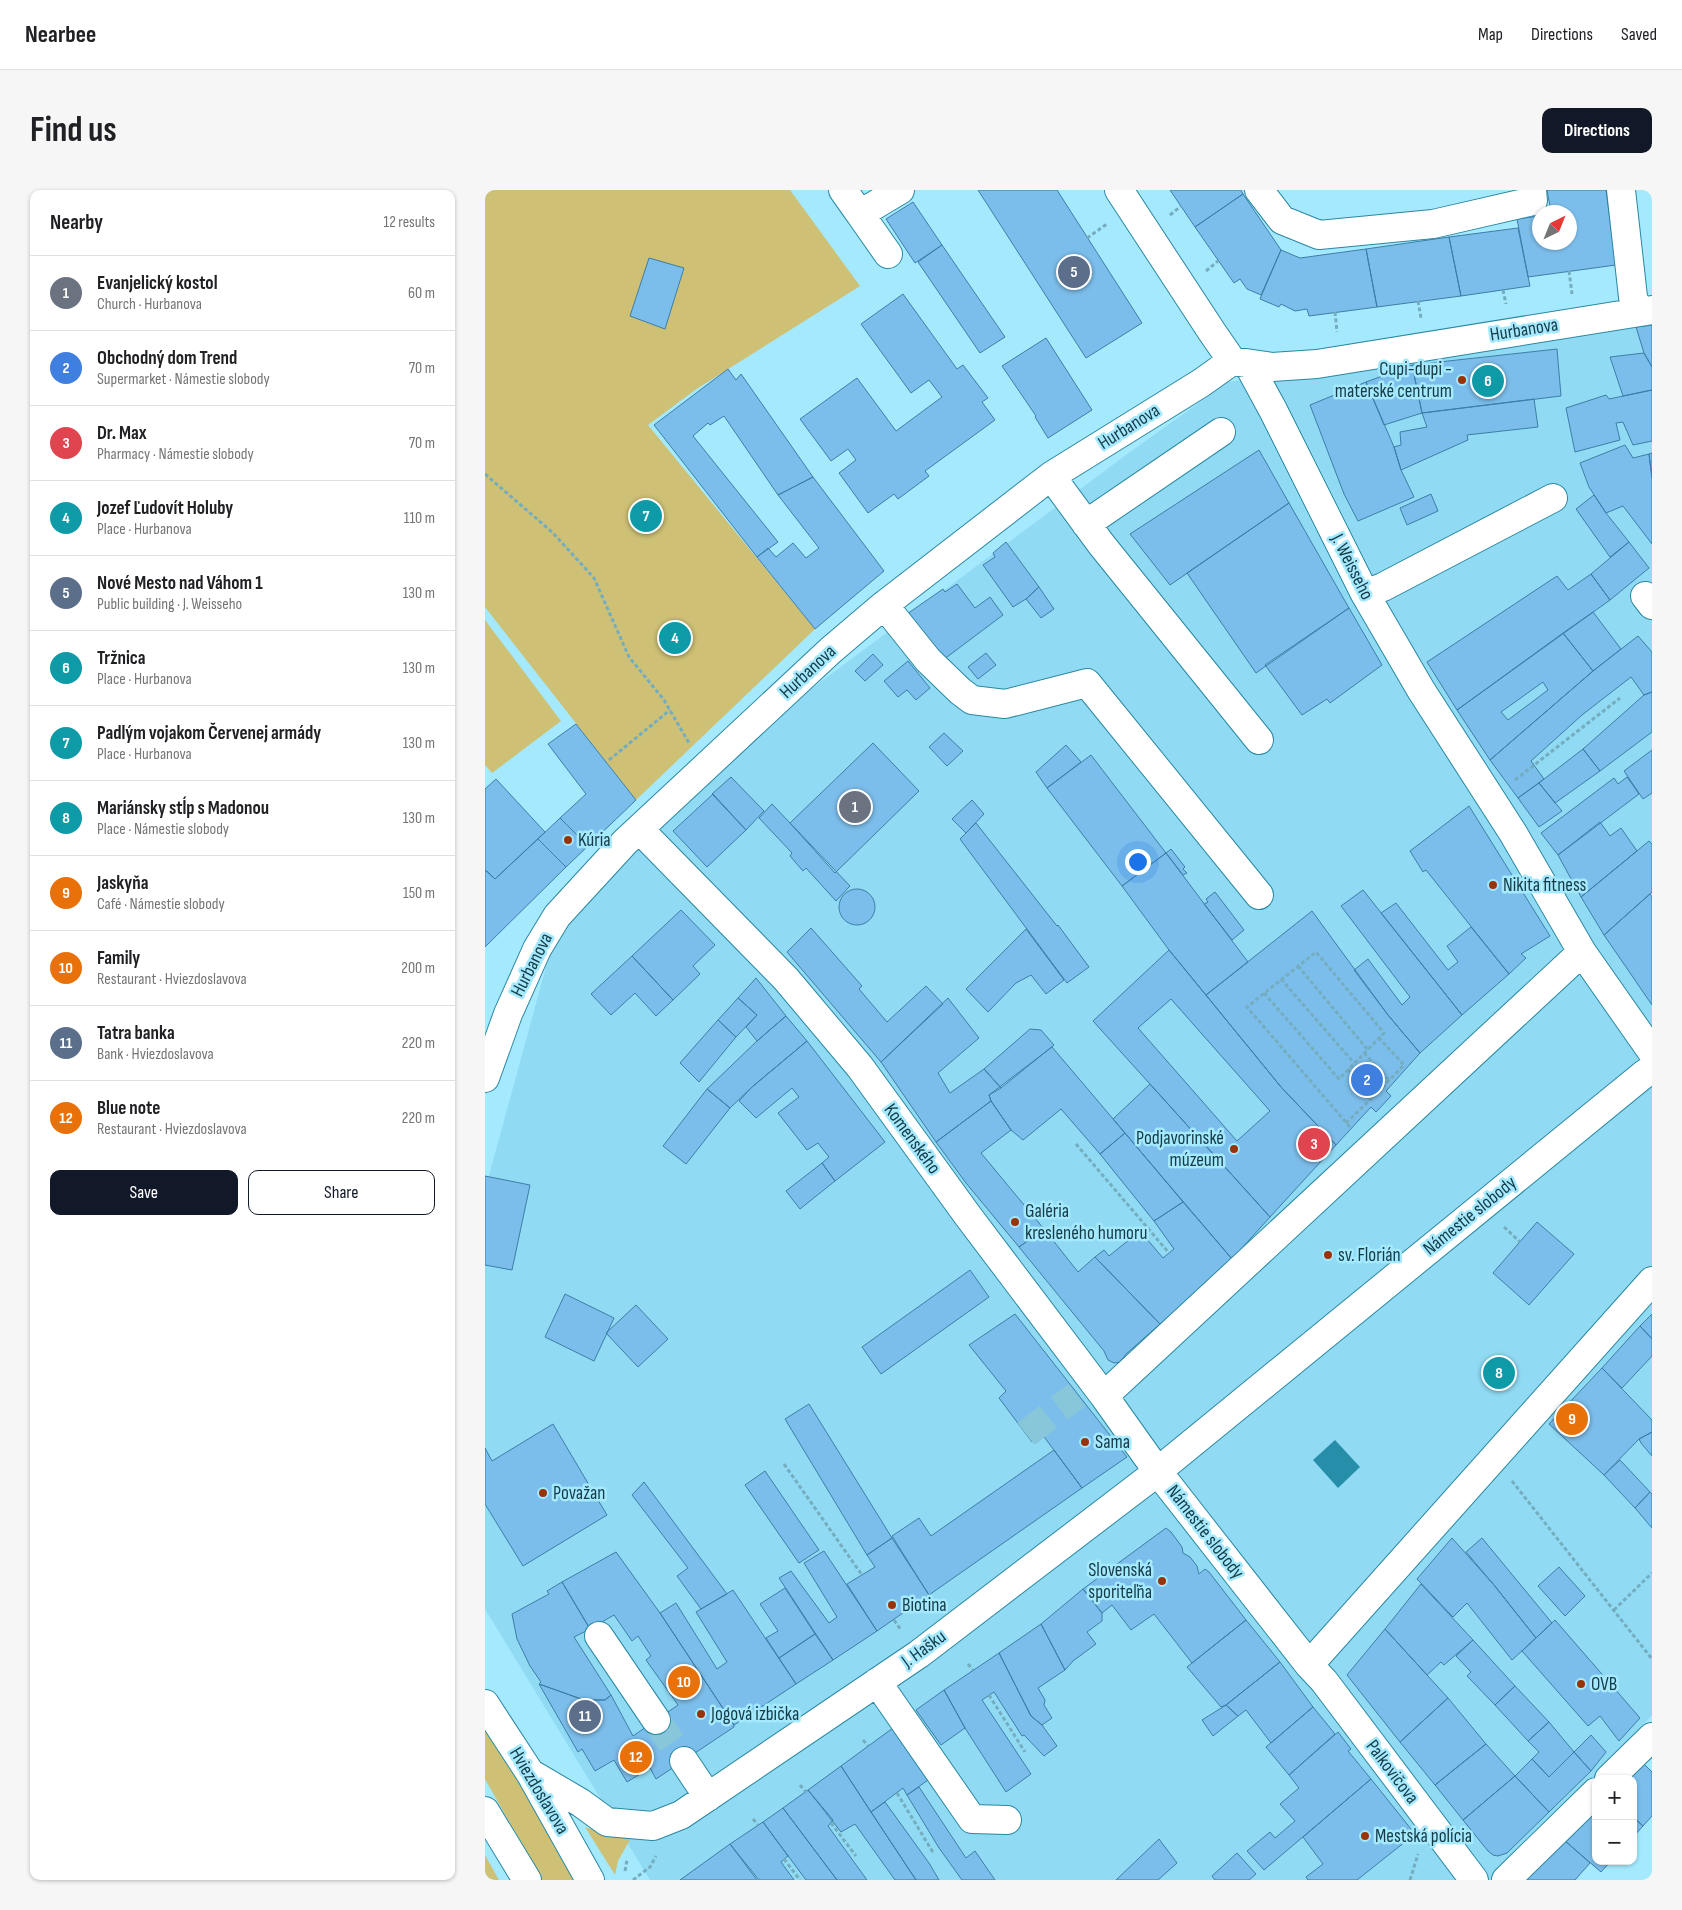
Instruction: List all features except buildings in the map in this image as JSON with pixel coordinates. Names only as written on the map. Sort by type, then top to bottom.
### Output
[{"type":"street","points":[[843,190],[888,254]]},
{"type":"street","points":[[860,214],[899,190]]},
{"type":"street","name":"J. Weisseho","points":[[1119,190],[1212,332],[1240,363],[1273,410],[1365,594],[1421,690],[1513,833],[1582,952]]},
{"type":"street","points":[[1259,190],[1282,220],[1319,235],[1433,224],[1533,202],[1532,190]]},
{"type":"street","points":[[1621,190],[1633,297],[1645,311]]},
{"type":"street","name":"Hurbanova","points":[[485,1078],[507,1014],[537,949],[557,916],[625,842],[831,650],[883,605],[1051,476],[1201,383],[1240,363],[1272,366],[1317,364],[1645,311]]},
{"type":"street","points":[[1086,524],[1221,432]]},
{"type":"street","points":[[1051,476],[1086,524],[1259,740]]},
{"type":"street","points":[[1365,594],[1383,587],[1553,498]]},
{"type":"street","points":[[883,605],[928,660],[972,700],[1005,704],[1087,683],[1259,895]]},
{"type":"street","name":"Komenského","points":[[639,829],[793,987],[860,1068],[968,1216],[1004,1261],[1092,1391],[1158,1472]]},
{"type":"street","points":[[1092,1391],[1371,1150],[1582,952],[1652,1052]]},
{"type":"street","name":"Námestie slobody","points":[[1309,1665],[1158,1472],[1652,1069]]},
{"type":"street","points":[[1309,1665],[1652,1281]]},
{"type":"street","name":"J. Hašku","points":[[530,1773],[581,1803],[607,1822],[653,1826],[681,1815],[919,1654],[1158,1472]]},
{"type":"street","points":[[599,1636],[656,1720]]},
{"type":"street","name":"Palkovičova","points":[[1309,1665],[1324,1681],[1474,1880]]},
{"type":"street","points":[[877,1682],[972,1820],[1007,1820]]},
{"type":"street","name":"Hviezdoslavova","points":[[485,1704],[530,1773],[590,1880]]},
{"type":"street","points":[[1613,1775],[1652,1737]]},
{"type":"street","points":[[684,1761],[708,1796]]},
{"type":"street","points":[[1506,1880],[1592,1796]]},
{"type":"street","points":[[485,1811],[513,1867],[527,1880]]},
{"type":"path","points":[[1168,217],[1181,206]]},
{"type":"path","points":[[1087,238],[1110,223]]},
{"type":"path","points":[[1205,272],[1218,261]]},
{"type":"path","points":[[1569,271],[1572,296]]},
{"type":"path","points":[[1418,301],[1422,326]]},
{"type":"path","points":[[1335,312],[1338,337]]},
{"type":"path","points":[[485,474],[553,533],[594,578],[629,657],[670,710],[692,747]]},
{"type":"path","points":[[1511,784],[1620,698]]},
{"type":"path","points":[[609,760],[670,710]]},
{"type":"path","points":[[1265,993],[1339,1079],[1384,1033],[1316,952],[1247,1007],[1371,1150]]},
{"type":"path","points":[[1298,966],[1367,1049]]},
{"type":"path","points":[[1281,980],[1354,1064]]},
{"type":"path","points":[[1346,1123],[1404,1065],[1379,1038]]},
{"type":"path","points":[[1364,1053],[1389,1080]]},
{"type":"path","points":[[1347,1070],[1373,1097]]},
{"type":"path","points":[[1076,1144],[1169,1253]]},
{"type":"path","points":[[1513,1236],[1520,1242]]},
{"type":"path","points":[[784,1464],[861,1575]]},
{"type":"path","points":[[1512,1481],[1652,1659]]},
{"type":"path","points":[[1614,1610],[1652,1573]]},
{"type":"path","points":[[967,1664],[973,1670]]},
{"type":"path","points":[[989,1696],[1025,1752]]},
{"type":"path","points":[[863,1740],[868,1746]]},
{"type":"path","points":[[800,1785],[806,1792]]},
{"type":"path","points":[[897,1793],[935,1854]]},
{"type":"path","points":[[753,1819],[758,1825]]},
{"type":"path","points":[[831,1822],[856,1856]]},
{"type":"path","points":[[784,1859],[800,1880]]},
{"type":"path","points":[[625,1872],[627,1860]]},
{"type":"path","points":[[635,1879],[650,1867]]},
{"type":"shaded area","points":[[485,190],[790,190],[860,286],[695,390],[648,425],[815,629],[636,800],[485,607]]},
{"type":"shaded area","points":[[1652,319],[1652,1715],[1597,1775],[1592,1775],[1592,1781],[1501,1880],[650,1880],[485,1609],[485,1190],[558,923],[624,847],[815,686],[1130,452],[1228,382],[1473,344]]},
{"type":"shaded area","points":[[485,620],[561,721],[492,773],[485,765]]},
{"type":"shaded area","points":[[1335,1440],[1360,1467],[1338,1488],[1313,1460]]},
{"type":"shaded area","points":[[485,1723],[574,1880],[542,1880],[485,1779]]},
{"type":"shaded area","points":[[585,1827],[612,1836],[631,1838],[618,1861],[615,1875]]},
{"type":"shaded area","points":[[485,1855],[499,1880],[485,1880]]},
{"type":"tunnel","points":[[1026,1434],[1077,1395]]},
{"type":"tunnel","points":[[656,1720],[684,1761]]},
{"type":"place","name":"Nové Mesto nad Váhom 1","points":[[1074,272]]},
{"type":"place","name":"Cupi-dupi - materské centrum","points":[[1462,380]]},
{"type":"place","name":"Tržnica","points":[[1488,381]]},
{"type":"place","name":"Padlým vojakom Červenej armády","points":[[646,516]]},
{"type":"place","name":"Jozef Ľudovít Holuby","points":[[675,638]]},
{"type":"place","name":"Evanjelický kostol","points":[[855,807]]},
{"type":"place","name":"Kúria","points":[[568,840]]},
{"type":"place","name":"Nikita fitness","points":[[1493,885]]},
{"type":"place","name":"Obchodný dom Trend","points":[[1367,1080]]},
{"type":"place","name":"Dr. Max","points":[[1314,1144]]},
{"type":"place","name":"Podjavorinské múzeum","points":[[1234,1149]]},
{"type":"place","name":"Galéria kresleného humoru","points":[[1015,1222]]},
{"type":"place","name":"sv. Florián","points":[[1328,1255]]},
{"type":"place","name":"Mariánsky stĺp s Madonou","points":[[1499,1373]]},
{"type":"place","name":"Jaskyňa","points":[[1572,1419]]},
{"type":"place","name":"Sama","points":[[1085,1442]]},
{"type":"place","name":"Považan","points":[[543,1493]]},
{"type":"place","name":"Slovenská sporiteľňa","points":[[1162,1581]]},
{"type":"place","name":"Biotina","points":[[892,1605]]},
{"type":"place","name":"Family","points":[[684,1682]]},
{"type":"place","name":"OVB","points":[[1581,1684]]},
{"type":"place","name":"Jogová izbička","points":[[701,1714]]},
{"type":"place","name":"Tatra banka","points":[[585,1716]]},
{"type":"place","name":"Blue note","points":[[636,1757]]},
{"type":"place","name":"Mestská polícia","points":[[1365,1836]]}]
